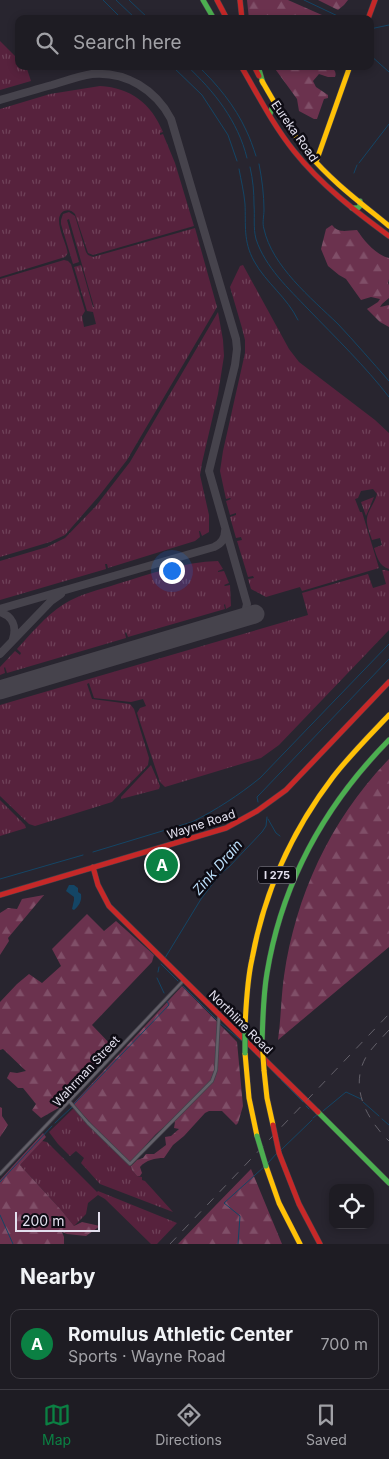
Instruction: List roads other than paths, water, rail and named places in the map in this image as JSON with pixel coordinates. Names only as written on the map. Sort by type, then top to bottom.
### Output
[{"type":"main road","points":[[203,0],[212,15]]},
{"type":"main road","points":[[217,0],[225,15]]},
{"type":"main road","points":[[240,0],[242,15]]},
{"type":"main road","points":[[369,15],[375,0]]},
{"type":"main road","name":"Eureka Road","points":[[243,70],[270,116],[309,169],[351,208],[389,236]]},
{"type":"main road","name":"Eureka Road","points":[[258,70],[263,83],[294,135],[316,162],[389,226]]},
{"type":"main road","points":[[316,162],[349,70]]},
{"type":"main road","points":[[270,116],[272,108],[280,110]]},
{"type":"main road","points":[[351,208],[359,207],[360,200]]},
{"type":"main road","name":"Wayne Road","points":[[0,895],[226,828],[245,820],[260,811],[294,782],[389,682]]},
{"type":"main road","name":"I 275","points":[[300,1244],[280,1203],[266,1166],[249,1098],[245,1027],[248,986],[255,942],[267,899],[285,855],[305,818],[346,761],[389,714]]},
{"type":"main road","name":"I 275","points":[[320,1244],[295,1196],[279,1153],[272,1125],[264,1070],[262,1009],[268,968],[279,918],[291,885],[310,845],[330,810],[353,779],[389,740]]},
{"type":"main road","name":"Northline Road","points":[[93,867],[98,885],[110,906],[360,1152],[389,1183]]},
{"type":"street","name":"Wahrman Street","points":[[0,1174],[184,980]]},
{"type":"street","points":[[70,1102],[88,1123],[130,1164],[212,1080],[216,1070],[219,1014]]},
{"type":"water","points":[[69,885],[74,885],[78,888],[78,892],[81,894],[80,903],[74,910],[72,909],[74,897],[66,891]]},
{"type":"waterway","points":[[103,0],[118,15]]},
{"type":"waterway","points":[[116,0],[132,15]]},
{"type":"waterway","points":[[129,0],[145,15]]},
{"type":"waterway","points":[[304,0],[336,15]]},
{"type":"waterway","points":[[374,28],[389,25]]},
{"type":"waterway","points":[[374,59],[389,72]]},
{"type":"waterway","points":[[176,70],[202,95],[228,135],[237,161]]},
{"type":"waterway","points":[[191,70],[224,107],[238,132],[247,158]]},
{"type":"waterway","points":[[202,70],[219,88],[237,112],[256,156]]},
{"type":"waterway","points":[[359,163],[389,124]]},
{"type":"waterway","points":[[259,164],[264,199],[263,227],[275,256],[294,281],[338,324],[389,381]]},
{"type":"waterway","points":[[354,173],[357,165]]},
{"type":"waterway","points":[[250,167],[254,191],[255,235],[265,259],[286,285],[360,363],[389,397]]},
{"type":"waterway","points":[[239,169],[245,200],[245,226],[250,254],[264,276],[288,304],[298,320]]},
{"type":"waterway","points":[[93,852],[192,822],[236,796],[260,778],[389,644]]},
{"type":"waterway","points":[[258,802],[257,797],[389,659]]},
{"type":"waterway","name":"Zink Drain","points":[[165,958],[201,899],[220,874],[262,832],[266,826],[267,817]]},
{"type":"waterway","points":[[268,819],[276,833],[280,836]]},
{"type":"waterway","points":[[0,879],[83,855]]},
{"type":"waterway","name":"Zink Drain","points":[[161,964],[178,981]]},
{"type":"waterway","points":[[158,972],[159,967]]},
{"type":"waterway","points":[[157,978],[164,993]]},
{"type":"waterway","name":"Zink Drain","points":[[183,986],[217,1020]]},
{"type":"waterway","points":[[74,1104],[169,1005],[167,1001]]},
{"type":"waterway","name":"Zink Drain","points":[[220,1023],[243,1042]]},
{"type":"waterway","name":"Zink Drain","points":[[246,1045],[261,1059]]},
{"type":"waterway","name":"Zink Drain","points":[[266,1064],[279,1078]]},
{"type":"waterway","name":"Zink Drain","points":[[281,1080],[303,1102]]},
{"type":"waterway","name":"Zink Drain","points":[[323,1111],[346,1092],[361,1099]]},
{"type":"waterway","name":"Zink Drain","points":[[363,1102],[379,1116]]},
{"type":"waterway","name":"Zink Drain","points":[[306,1106],[309,1109]]},
{"type":"waterway","points":[[55,1123],[72,1107]]},
{"type":"waterway","name":"Zink Drain","points":[[313,1118],[318,1114]]},
{"type":"waterway","name":"Zink Drain","points":[[382,1119],[389,1125]]},
{"type":"waterway","points":[[280,1151],[312,1120]]},
{"type":"waterway","points":[[0,1182],[52,1126]]},
{"type":"waterway","points":[[268,1163],[277,1153]]},
{"type":"waterway","points":[[238,1244],[240,1216],[224,1203],[265,1166]]},
{"type":"waterway","points":[[0,1215],[13,1244]]},
{"type":"railway","points":[[170,1244],[389,1014]]},
{"type":"railway","points":[[389,1030],[366,1057],[361,1068],[359,1080],[360,1091],[368,1113],[381,1133],[389,1141]]},
{"type":"place","name":"Romulus Athletic Center","points":[[162,865]]}]
